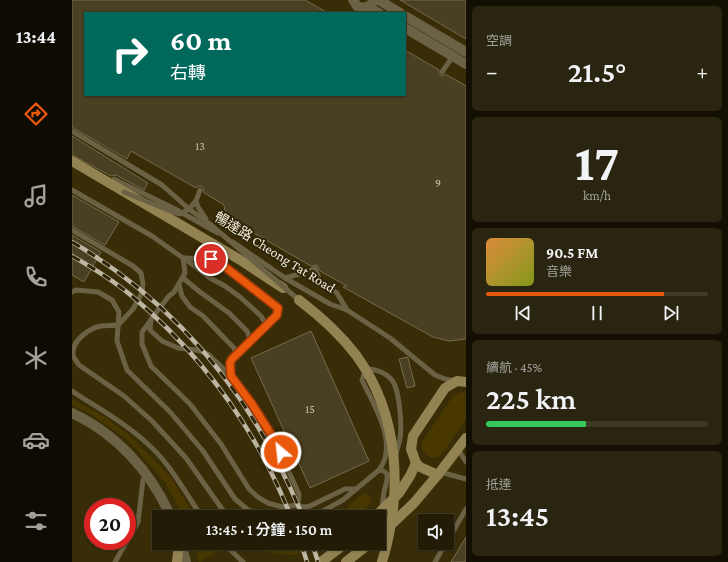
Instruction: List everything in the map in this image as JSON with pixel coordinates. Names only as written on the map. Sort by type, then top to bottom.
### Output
[{"type":"street","points":[[353,0],[360,8],[370,4],[378,12]]},
{"type":"street","points":[[379,0],[398,12]]},
{"type":"street","points":[[406,17],[466,52]]},
{"type":"street","points":[[406,29],[466,64]]},
{"type":"street","points":[[72,161],[269,278],[321,317],[356,355],[376,390],[389,426],[393,444],[395,488],[393,514],[382,562]]},
{"type":"street","name":"暢達路 Cheong Tat Road","points":[[416,463],[411,449],[411,442],[416,429],[445,388],[461,382]]},
{"type":"street","points":[[72,413],[112,437],[123,448],[146,475],[168,510]]},
{"type":"street","points":[[386,529],[414,503],[439,474],[466,438]]},
{"type":"street","points":[[382,509],[400,493],[416,463],[420,467],[439,474]]},
{"type":"street","points":[[177,562],[179,550]]},
{"type":"street","points":[[182,550],[186,562]]},
{"type":"street","points":[[321,562],[337,550]]},
{"type":"street","points":[[346,562],[361,550]]},
{"type":"lane","points":[[442,72],[453,56]]},
{"type":"lane","points":[[72,131],[162,185],[299,300]]},
{"type":"lane","name":"暢達路 Cheong Tat Road","points":[[114,179],[200,222],[244,248],[285,278],[330,304],[347,310],[390,338],[435,375],[445,379],[461,382]]},
{"type":"lane","points":[[72,190],[165,244],[210,278],[225,286],[261,316],[265,327]]},
{"type":"lane","points":[[124,192],[180,214],[189,209],[196,201],[200,190]]},
{"type":"lane","points":[[196,201],[204,218],[211,225]]},
{"type":"lane","points":[[72,230],[133,266],[141,273],[143,284],[142,293],[133,309],[117,325],[100,326],[90,330],[75,344],[73,354],[76,360],[79,365],[124,396],[152,421],[186,458],[223,510]]},
{"type":"lane","points":[[183,258],[186,273],[142,332],[142,344],[151,366],[190,404],[221,444],[249,489],[259,498],[268,503],[282,507],[298,504],[304,507],[310,506],[344,489],[356,489]]},
{"type":"lane","points":[[183,258],[211,259],[220,263],[278,308],[277,315],[235,356],[230,363],[231,376]]},
{"type":"lane","points":[[285,278],[310,271],[315,268],[320,281],[337,293],[347,310]]},
{"type":"lane","points":[[183,278],[229,313],[247,331],[249,343]]},
{"type":"lane","points":[[178,285],[182,296],[190,307],[203,316],[233,347],[235,350],[235,356]]},
{"type":"lane","points":[[72,292],[76,290],[98,292],[112,300],[119,312],[117,341],[127,370],[171,413],[203,451],[235,499],[248,510]]},
{"type":"lane","points":[[151,319],[150,330],[162,341],[178,348],[196,350],[208,354],[231,376],[252,404],[274,439],[299,494],[298,504]]},
{"type":"lane","points":[[324,510],[342,500],[379,470],[383,465],[387,453],[386,438],[380,416],[362,380],[364,374],[370,369],[380,370],[393,380],[400,408],[400,438],[385,488],[382,509]]},
{"type":"lane","points":[[72,391],[123,424],[152,448],[171,469],[197,510]]},
{"type":"lane","points":[[458,449],[466,462]]},
{"type":"lane","points":[[379,470],[384,471],[388,478]]},
{"type":"lane","points":[[439,474],[466,478]]},
{"type":"lane","points":[[115,562],[138,522],[143,480],[146,475]]},
{"type":"lane","points":[[454,530],[466,509]]},
{"type":"lane","points":[[230,550],[243,562]]},
{"type":"lane","points":[[435,562],[442,550]]},
{"type":"shaded area","points":[[72,0],[466,0],[466,562],[72,562]]},
{"type":"shaded area","points":[[461,392],[466,393],[466,419],[443,453],[436,458],[429,457],[422,450],[422,442],[453,396]]},
{"type":"shaded area","points":[[72,399],[105,417],[129,435],[171,477],[191,510],[180,510],[164,481],[129,441],[89,413],[72,405]]},
{"type":"shaded area","points":[[366,493],[371,498],[370,504],[364,510],[345,510],[358,497]]},
{"type":"shaded area","points":[[196,550],[221,551],[209,556],[201,562],[199,562]]},
{"type":"shaded area","points":[[263,550],[307,550],[294,555],[271,553]]},
{"type":"building","points":[[72,0],[305,0],[326,12],[84,12],[84,96],[406,96],[406,51],[439,70],[438,73],[440,75],[443,76],[445,74],[466,86],[466,339],[449,341],[433,337],[343,287],[347,286],[320,271],[317,265],[311,266],[226,217],[224,205],[203,192],[204,189],[202,186],[196,188],[131,151],[127,159],[72,127]]},
{"type":"building","points":[[400,0],[466,0],[466,39]]},
{"type":"building","points":[[72,136],[148,183],[144,190],[116,175],[111,176],[72,155]]},
{"type":"building","points":[[72,195],[119,222],[105,245],[72,226]]},
{"type":"building","points":[[72,235],[101,252],[84,282],[72,275]]},
{"type":"building","points":[[311,331],[369,461],[310,488],[251,358]]},
{"type":"building","points":[[407,357],[415,386],[407,388],[399,359]]},
{"type":"building","points":[[466,537],[466,562],[451,562]]},
{"type":"railway","points":[[72,242],[111,267],[147,296],[181,327],[211,360],[238,396],[262,435],[284,475],[300,510]]},
{"type":"railway","points":[[72,256],[103,275],[133,297],[182,344],[205,370],[245,425],[262,455],[288,510]]},
{"type":"railway","points":[[303,550],[307,562]]},
{"type":"railway","points":[[314,550],[318,562]]},
{"type":"route","points":[[211,259],[220,263],[278,308],[277,315],[232,359],[230,363],[231,376],[252,404],[281,452]]}]
